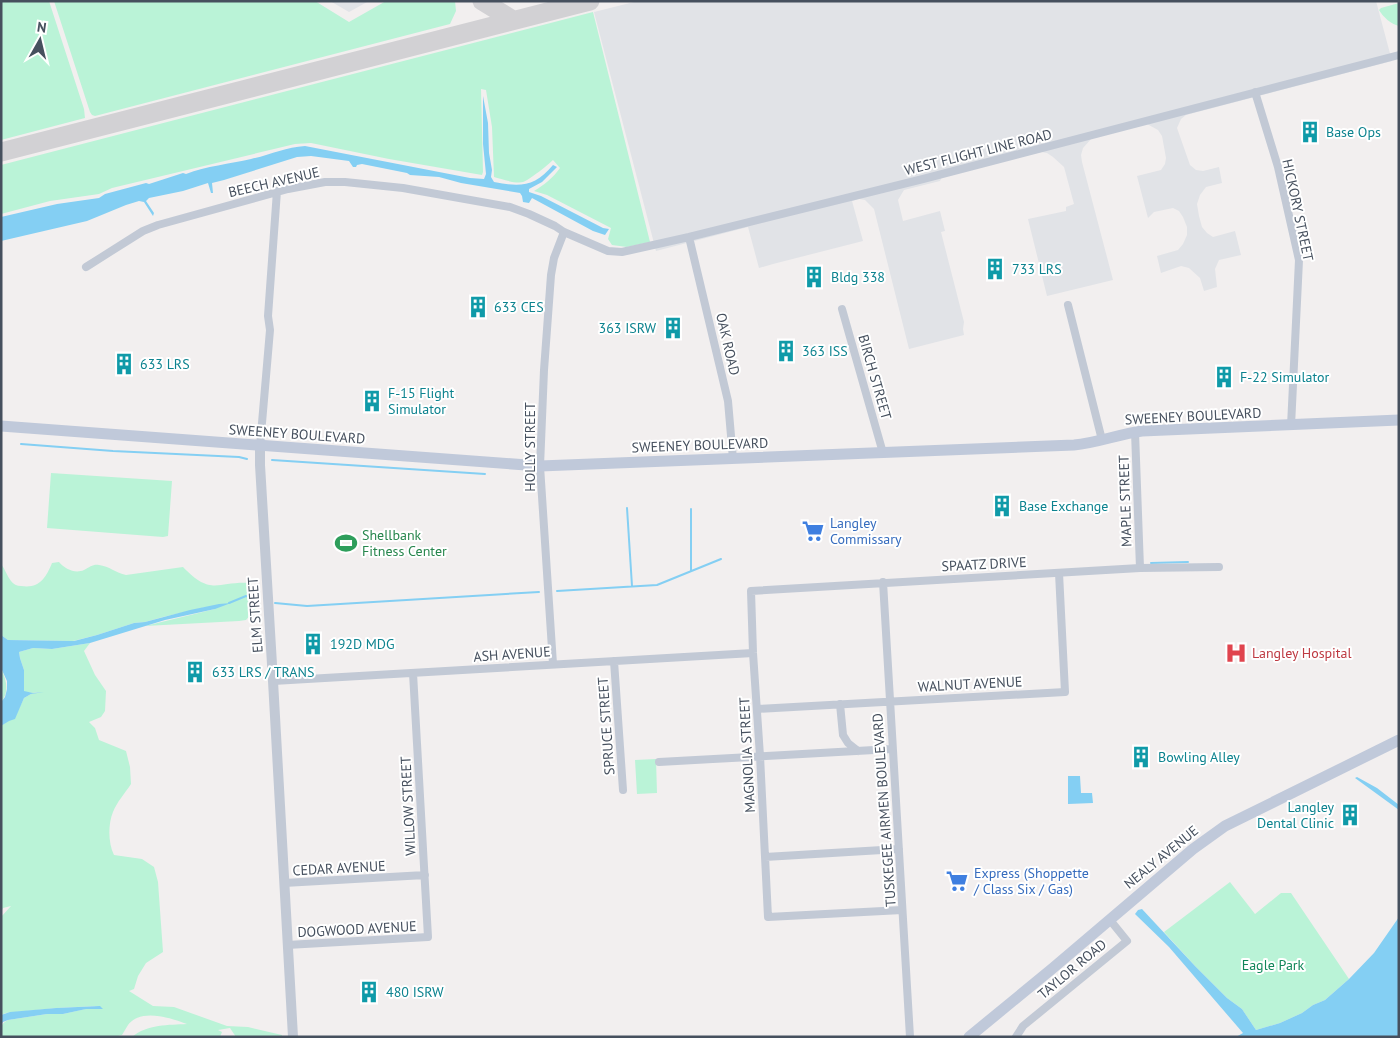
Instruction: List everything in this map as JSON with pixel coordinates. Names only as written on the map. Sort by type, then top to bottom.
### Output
[{"type":"main road","name":"SWEENEY BOULEVARD","points":[[1,426],[540,466],[1074,445],[1135,432],[1399,420]]},
{"type":"main road","name":"NEALY AVENUE","points":[[969,1037],[1193,849],[1225,826],[1399,740]]},
{"type":"street","name":"WEST FLIGHT LINE ROAD","points":[[564,232],[608,251],[622,252],[923,179],[1399,55]]},
{"type":"street","name":"HICKORY STREET","points":[[1255,92],[1278,167],[1299,260],[1291,426]]},
{"type":"street","name":"BEECH AVENUE","points":[[86,267],[142,231],[158,225],[278,191],[325,182],[361,183],[403,188],[510,207],[545,221],[564,232]]},
{"type":"street","name":"ELM STREET","points":[[278,191],[268,316],[270,330],[260,465],[293,1037]]},
{"type":"street","name":"HOLLY STREET","points":[[554,664],[540,466],[544,370],[551,276],[554,258],[564,232]]},
{"type":"street","name":"OAK ROAD","points":[[689,237],[728,401],[732,459]]},
{"type":"street","points":[[1068,305],[1102,440]]},
{"type":"street","name":"BIRCH STREET","points":[[842,308],[883,453]]},
{"type":"street","name":"MAPLE STREET","points":[[1135,432],[1140,568]]},
{"type":"street","name":"SPAATZ DRIVE","points":[[751,591],[1059,572],[1219,567]]},
{"type":"street","name":"WALNUT AVENUE","points":[[757,709],[1065,692],[1059,572]]},
{"type":"street","name":"TUSKEGEE AIRMEN BOULEVARD","points":[[883,582],[910,1037]]},
{"type":"street","name":"MAGNOLIA STREET","points":[[751,591],[768,917],[902,910]]},
{"type":"street","name":"ASH AVENUE","points":[[273,681],[753,653]]},
{"type":"street","name":"SPRUCE STREET","points":[[614,661],[623,790]]},
{"type":"street","name":"WILLOW STREET","points":[[414,674],[428,937]]},
{"type":"street","points":[[840,704],[843,735],[848,743],[858,751]]},
{"type":"street","points":[[659,762],[892,749]]},
{"type":"street","points":[[765,857],[899,849]]},
{"type":"street","name":"CEDAR AVENUE","points":[[284,883],[425,875]]},
{"type":"street","name":"TAYLOR ROAD","points":[[1016,1037],[1023,1026],[1126,941],[1110,920]]},
{"type":"street","name":"DOGWOOD AVENUE","points":[[287,946],[428,937]]},
{"type":"shaded area","points":[[330,1],[369,1],[349,12]]},
{"type":"shaded area","points":[[638,1],[1376,1],[1392,61],[1186,115],[1181,119],[1177,128],[1190,165],[1196,170],[1203,171],[1219,167],[1222,183],[1206,187],[1200,195],[1197,204],[1202,227],[1213,237],[1235,231],[1241,255],[1219,260],[1215,269],[1217,287],[1204,291],[1200,278],[1189,268],[1181,266],[1161,273],[1157,256],[1178,250],[1187,235],[1187,227],[1179,211],[1173,208],[1154,212],[1148,218],[1137,176],[1161,170],[1166,158],[1162,136],[1158,130],[1147,124],[1092,138],[1083,148],[1081,155],[1113,280],[1047,296],[1028,219],[1066,211],[1066,207],[1074,204],[1064,167],[1047,153],[1041,152],[942,177],[940,181],[904,190],[898,200],[903,221],[940,211],[945,231],[941,232],[964,322],[964,335],[909,349],[874,209],[865,200],[852,201],[863,241],[759,268],[748,227],[656,251],[594,12]]},
{"type":"green space","points":[[1,1],[49,1],[84,109],[85,118],[1,140]]},
{"type":"green space","points":[[54,1],[315,1],[349,22],[386,1],[455,1],[456,11],[450,24],[95,116],[90,112]]},
{"type":"green space","points":[[1399,3],[1399,26],[1388,20],[1379,10]]},
{"type":"green space","points":[[593,12],[650,242],[627,247],[612,245],[608,239],[611,228],[547,195],[534,191],[548,181],[560,168],[553,160],[523,182],[513,182],[494,177],[492,127],[486,90],[481,89],[482,175],[311,143],[295,144],[112,188],[99,194],[50,201],[1,214],[1,165]]},
{"type":"green space","points":[[51,473],[172,481],[168,536],[47,528]]},
{"type":"green space","points":[[59,562],[67,569],[74,571],[81,571],[97,565],[126,575],[183,567],[201,582],[208,585],[250,583],[259,593],[259,605],[246,620],[145,626],[215,609],[206,607],[134,623],[73,641],[8,640],[1,635],[1,564],[13,583],[18,586],[33,586],[44,578],[52,563]]},
{"type":"green space","points":[[90,643],[84,651],[95,675],[106,691],[105,711],[101,717],[89,722],[95,728],[99,740],[126,751],[130,767],[131,784],[111,817],[109,834],[112,850],[114,855],[142,859],[154,867],[158,882],[163,952],[146,963],[138,976],[134,989],[129,991],[153,1006],[174,1007],[227,1026],[248,1027],[282,1035],[282,1037],[236,1037],[230,1028],[218,1030],[222,1032],[220,1037],[132,1037],[151,1027],[187,1024],[165,1017],[148,1016],[134,1020],[128,1025],[122,1035],[114,1037],[1,1037],[2,1027],[8,1020],[47,1014],[63,1014],[99,1006],[56,1008],[1,1015],[1,917],[11,906],[3,908],[1,912],[1,726],[16,715],[24,698],[40,692],[24,692],[24,670],[19,652],[33,648],[52,649]]},
{"type":"green space","points":[[1,668],[6,681],[6,694],[1,702]]},
{"type":"green space","points":[[656,759],[657,793],[637,794],[635,760]]},
{"type":"green space","name":"Eagle Park","points":[[1230,882],[1255,914],[1281,893],[1291,893],[1349,979],[1325,1000],[1313,1005],[1302,1013],[1280,1023],[1256,1030],[1242,1009],[1227,998],[1164,932]]},
{"type":"water","points":[[483,96],[488,123],[491,177],[494,182],[512,185],[526,184],[540,178],[553,165],[557,167],[542,182],[529,189],[529,192],[541,196],[603,228],[609,229],[605,235],[593,231],[532,198],[529,203],[523,202],[520,193],[461,183],[439,177],[410,175],[362,164],[353,167],[349,161],[311,156],[297,157],[212,183],[213,193],[211,193],[208,183],[183,191],[149,198],[146,201],[154,213],[153,216],[144,202],[139,201],[87,221],[1,241],[1,217],[57,204],[99,198],[105,194],[146,183],[149,184],[183,173],[186,174],[285,149],[305,146],[470,178],[484,179],[486,174],[483,144]]},
{"type":"water","points":[[231,603],[215,609],[165,620],[90,643],[52,649],[33,648],[19,652],[24,670],[24,691],[33,693],[44,692],[31,694],[24,698],[15,719],[1,726],[1,702],[5,697],[7,681],[1,668],[1,635],[8,640],[74,641],[134,623]]},
{"type":"water","points":[[1068,776],[1080,776],[1081,793],[1092,793],[1093,803],[1068,804]]},
{"type":"water","points":[[1357,777],[1377,788],[1399,805],[1399,810],[1355,778]]},
{"type":"water","points":[[1142,909],[1227,998],[1242,1009],[1256,1030],[1280,1023],[1325,1000],[1374,953],[1399,917],[1399,1037],[1236,1037],[1243,1033],[1169,947],[1135,914],[1138,910]]},
{"type":"water","points":[[100,1006],[103,1009],[86,1009],[63,1014],[47,1014],[8,1020],[1,1025],[1,1015],[10,1012]]},
{"type":"waterway","points":[[21,444],[247,459]]},
{"type":"waterway","points":[[272,460],[485,474]]},
{"type":"waterway","points":[[627,508],[632,586]]},
{"type":"waterway","points":[[691,509],[691,571]]},
{"type":"waterway","points":[[557,591],[657,585],[721,559]]},
{"type":"waterway","points":[[1151,563],[1188,562]]},
{"type":"waterway","points":[[275,603],[307,606],[539,592]]},
{"type":"waterway","points":[[229,603],[246,596],[258,597]]},
{"type":"taxiway","points":[[482,1],[513,20]]},
{"type":"taxiway","points":[[1,152],[590,1]]},
{"type":"place","name":"Base Ops","points":[[1310,132]]},
{"type":"place","name":"733 LRS","points":[[995,269]]},
{"type":"place","name":"Bldg 338","points":[[814,277]]},
{"type":"place","name":"633 CES","points":[[478,307]]},
{"type":"place","name":"363 ISRW","points":[[673,328]]},
{"type":"place","name":"363 ISS","points":[[786,351]]},
{"type":"place","name":"633 LRS","points":[[124,364]]},
{"type":"place","name":"F-22 Simulator","points":[[1224,377]]},
{"type":"place","name":"F-15 Flight Simulator","points":[[372,401]]},
{"type":"place","name":"Base Exchange","points":[[1002,506]]},
{"type":"place","name":"Langley Commissary","points":[[813,531]]},
{"type":"place","name":"Shellbank Fitness Center","points":[[346,543]]},
{"type":"place","name":"192D MDG","points":[[313,644]]},
{"type":"place","name":"Langley Hospital","points":[[1236,653]]},
{"type":"place","name":"633 LRS / TRANS","points":[[195,672]]},
{"type":"place","name":"Bowling Alley","points":[[1141,757]]},
{"type":"place","name":"Langley Dental Clinic","points":[[1350,815]]},
{"type":"place","name":"Express (Shoppette / Class Six / Gas)","points":[[957,881]]},
{"type":"place","name":"480 ISRW","points":[[369,992]]}]
